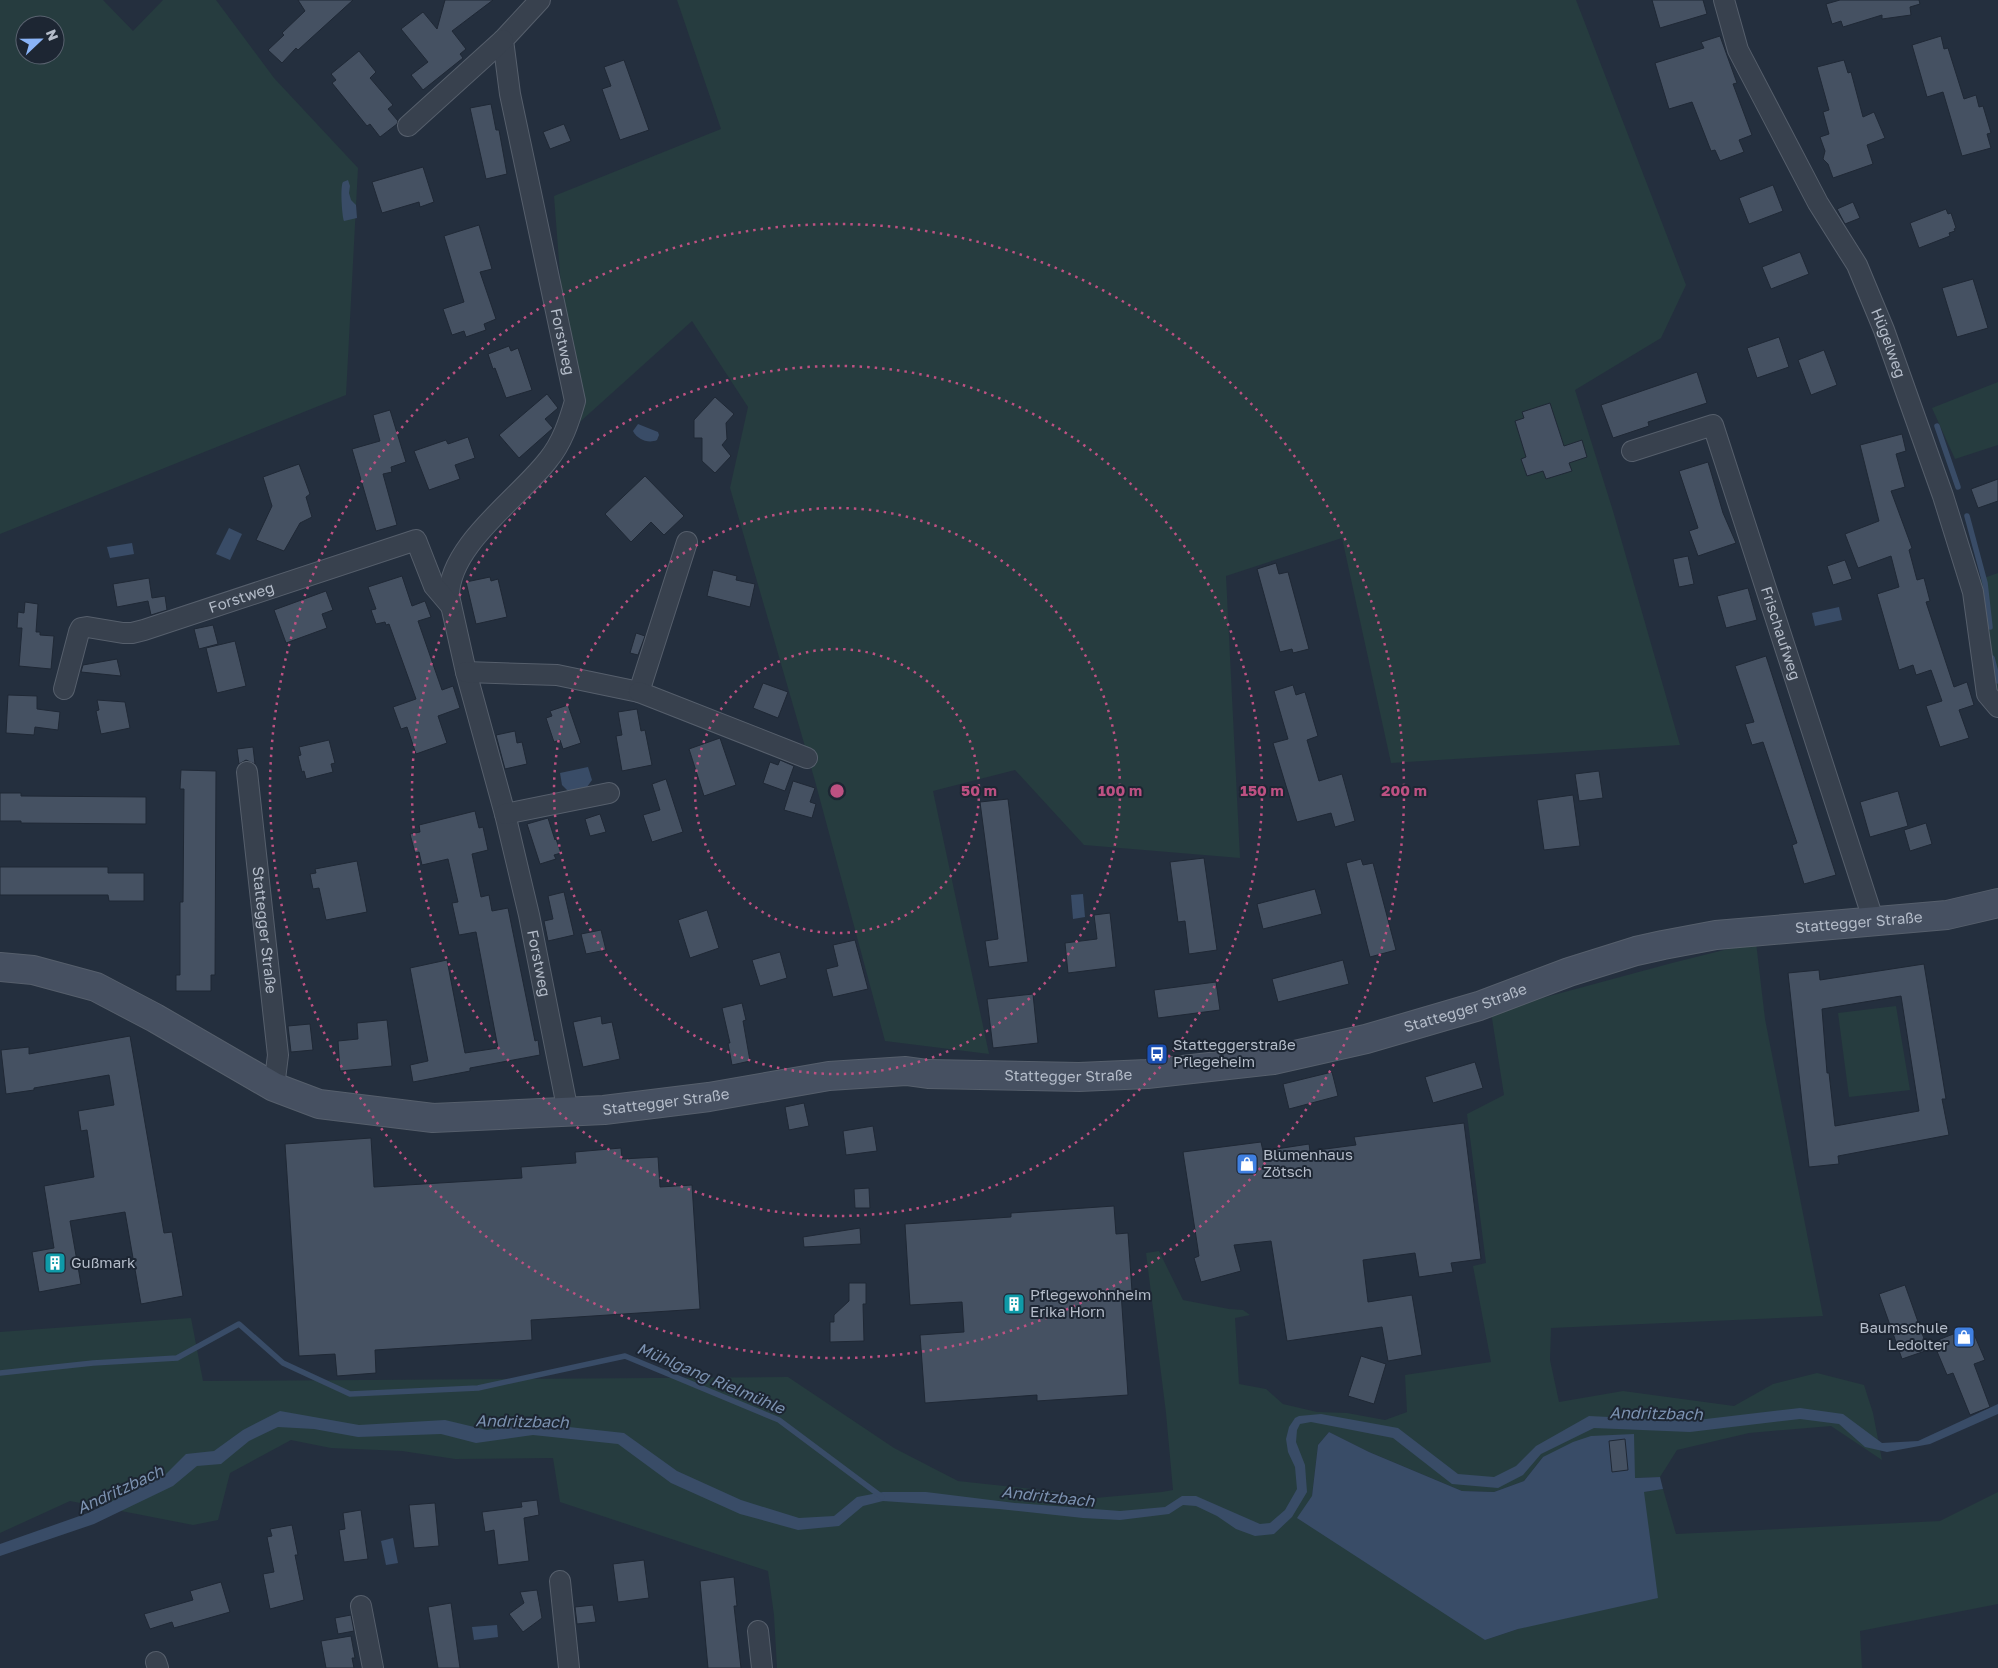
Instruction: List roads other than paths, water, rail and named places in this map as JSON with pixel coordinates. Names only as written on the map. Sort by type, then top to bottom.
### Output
[{"type":"main road","name":"Stattegger Straße","points":[[0,967],[34,970],[96,987],[274,1087],[319,1104],[432,1118],[604,1110],[709,1097],[829,1076],[906,1071],[938,1074],[1080,1076],[1147,1074],[1273,1060],[1366,1039],[1470,1009],[1569,972],[1636,951],[1716,935],[1951,914],[1998,903]]},
{"type":"street","points":[[408,126],[503,40],[540,0]]},
{"type":"street","name":"Hügelweg","points":[[1724,0],[1738,50],[1818,204],[1857,265],[1884,330],[1943,496],[1970,583],[1987,694],[1998,707]]},
{"type":"street","name":"Forstweg","points":[[503,40],[510,94],[575,401],[566,431],[548,460],[459,558],[449,588],[451,606],[466,672],[505,814],[529,915],[568,1112]]},
{"type":"street","name":"Frischaufweg","points":[[1632,451],[1713,425],[1874,922]]},
{"type":"street","name":"Forstweg","points":[[64,689],[79,632],[84,627],[123,633],[144,630],[416,540],[434,586],[451,606]]},
{"type":"street","points":[[640,692],[687,542]]},
{"type":"street","points":[[466,672],[557,675],[640,692],[807,758]]},
{"type":"street","name":"Stattegger Straße","points":[[247,772],[278,1055],[274,1087]]},
{"type":"street","points":[[505,814],[609,793]]},
{"type":"street","points":[[560,1581],[569,1668]]},
{"type":"street","points":[[361,1606],[372,1668]]},
{"type":"street","points":[[758,1631],[762,1668]]},
{"type":"water","points":[[348,180],[351,200],[356,205],[357,218],[344,221],[342,185],[343,182]]},
{"type":"water","points":[[638,424],[658,432],[657,440],[647,441],[637,436],[633,431]]},
{"type":"water","points":[[229,528],[242,534],[230,560],[216,554]]},
{"type":"water","points":[[132,543],[134,554],[110,558],[107,547]]},
{"type":"water","points":[[1839,607],[1842,620],[1815,626],[1812,613]]},
{"type":"water","points":[[588,767],[592,780],[587,787],[568,791],[562,785],[560,773]]},
{"type":"water","points":[[1083,894],[1085,917],[1073,919],[1071,895]]},
{"type":"water","points":[[1998,1404],[1998,1414],[1930,1444],[1887,1452],[1865,1447],[1839,1424],[1800,1419],[1690,1432],[1594,1428],[1541,1454],[1523,1475],[1498,1488],[1452,1484],[1393,1438],[1311,1422],[1300,1424],[1297,1430],[1296,1442],[1305,1465],[1307,1492],[1292,1517],[1274,1534],[1255,1536],[1236,1529],[1217,1516],[1196,1506],[1183,1505],[1169,1514],[1120,1520],[883,1501],[863,1506],[839,1526],[798,1530],[740,1514],[671,1483],[618,1444],[533,1435],[476,1443],[441,1434],[358,1437],[314,1429],[278,1427],[249,1441],[221,1464],[197,1466],[173,1486],[94,1524],[0,1556],[0,1544],[88,1513],[165,1475],[186,1454],[214,1451],[243,1430],[280,1411],[359,1425],[445,1420],[487,1430],[532,1423],[624,1433],[677,1471],[741,1500],[799,1518],[834,1516],[857,1497],[883,1492],[926,1492],[1015,1503],[1120,1511],[1165,1507],[1182,1496],[1196,1496],[1260,1524],[1270,1523],[1285,1510],[1297,1489],[1295,1467],[1288,1452],[1286,1439],[1289,1427],[1295,1418],[1299,1416],[1321,1414],[1398,1428],[1458,1474],[1494,1477],[1516,1466],[1536,1446],[1589,1416],[1689,1421],[1800,1408],[1843,1414],[1882,1443],[1918,1441]]},
{"type":"water","points":[[1329,1432],[1369,1452],[1462,1491],[1494,1492],[1524,1481],[1543,1457],[1573,1442],[1591,1436],[1634,1434],[1635,1478],[1660,1477],[1663,1489],[1644,1492],[1658,1598],[1518,1629],[1485,1640],[1297,1518],[1312,1496],[1318,1445]]},
{"type":"water","points":[[393,1538],[398,1563],[386,1565],[381,1541]]},
{"type":"water","points":[[497,1625],[498,1637],[474,1640],[472,1627]]},
{"type":"waterway","points":[[1937,426],[1958,487]]},
{"type":"waterway","points":[[1967,516],[1985,583],[1990,627]]},
{"type":"waterway","points":[[1992,658],[1998,681]]},
{"type":"waterway","name":"Mühlgang Rielmühle","points":[[0,1373],[93,1363],[177,1358],[239,1324],[283,1363],[350,1394],[478,1388],[625,1356],[779,1420],[882,1497]]},
{"type":"place","name":"Statteggerstraße Pflegeheim","points":[[1157,1054]]},
{"type":"place","name":"Blumenhaus Zötsch","points":[[1247,1164]]},
{"type":"place","name":"Gußmark","points":[[55,1263]]},
{"type":"place","name":"Pflegewohnheim Erika Horn","points":[[1014,1304]]},
{"type":"place","name":"Baumschule Ledolter","points":[[1964,1337]]},
{"type":"water label","name":"Andritzbach","points":[[1656,1413]]},
{"type":"water label","name":"Andritzbach","points":[[522,1421]]},
{"type":"water label","name":"Andritzbach","points":[[120,1489]]},
{"type":"water label","name":"Andritzbach","points":[[1048,1496]]}]
